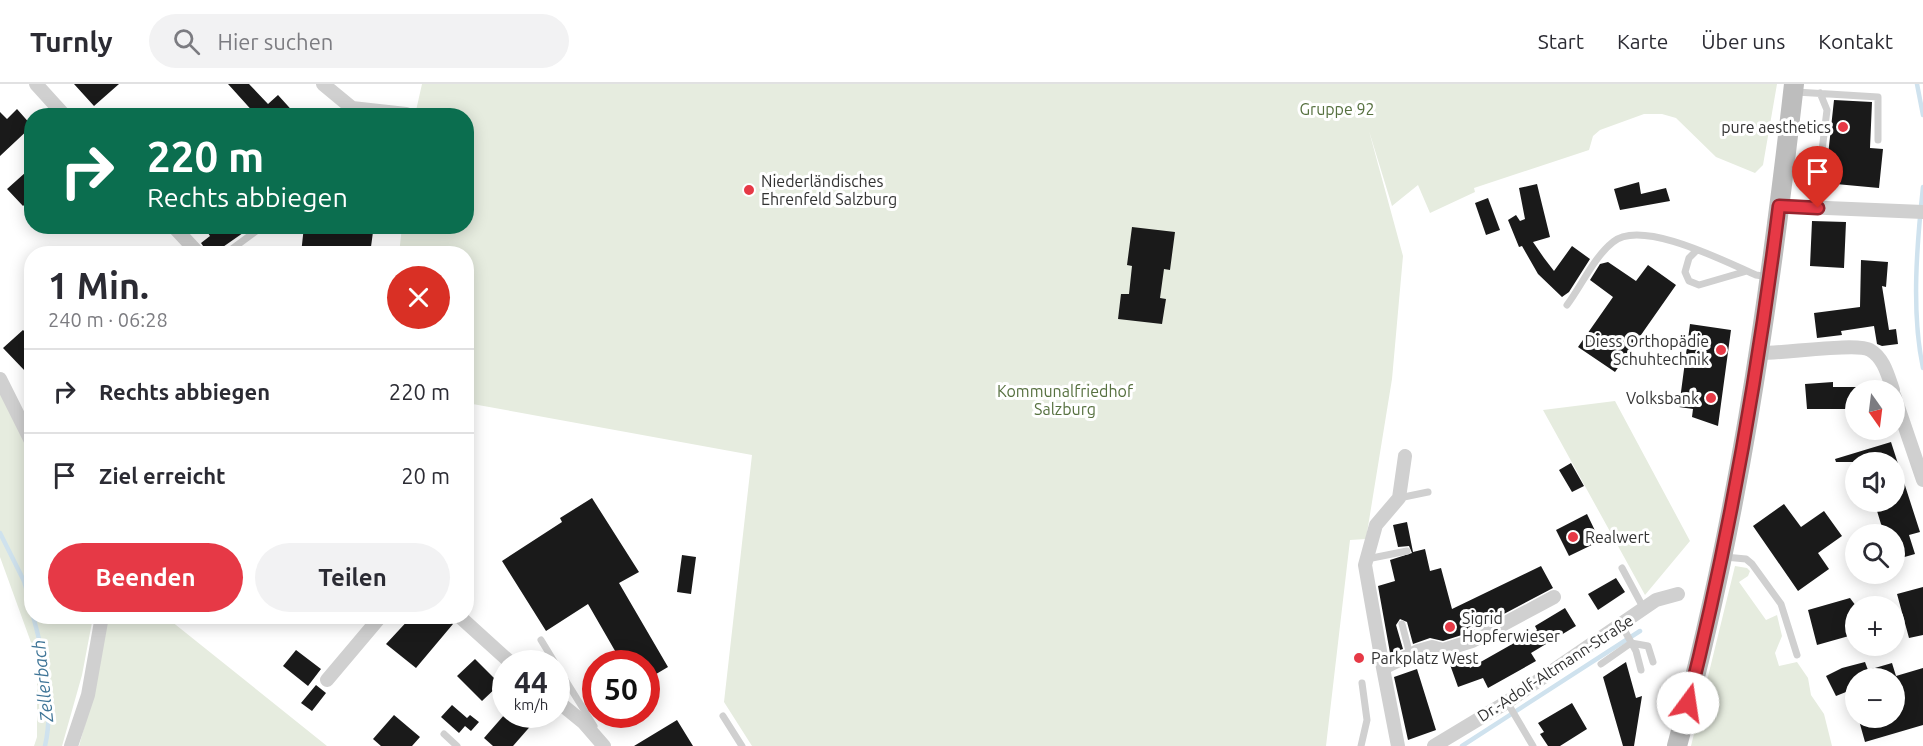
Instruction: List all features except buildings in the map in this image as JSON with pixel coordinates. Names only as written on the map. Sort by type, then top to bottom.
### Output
[{"type":"main road","points":[[1677,746],[1722,557],[1740,444],[1758,353],[1794,88]]},
{"type":"street","points":[[36,84],[58,108]]},
{"type":"street","points":[[323,84],[353,108]]},
{"type":"street","points":[[1779,206],[1918,212]]},
{"type":"street","points":[[180,234],[192,246]]},
{"type":"street","points":[[1758,353],[1780,354],[1856,346],[1869,349],[1880,358],[1889,380]]},
{"type":"street","points":[[0,379],[24,427]]},
{"type":"street","points":[[1905,427],[1923,480]]},
{"type":"street","points":[[1398,746],[1365,566],[1376,525],[1400,498],[1405,456]]},
{"type":"street","name":"Dr.-Adolf-Altmann-Straße","points":[[1434,746],[1509,706],[1624,630],[1656,600],[1678,594]]},
{"type":"street","points":[[1383,668],[1432,647],[1443,650],[1472,641],[1554,597]]},
{"type":"street","points":[[71,746],[88,695],[101,624]]},
{"type":"street","points":[[327,680],[374,624]]},
{"type":"street","points":[[468,624],[497,650]]},
{"type":"street","points":[[570,711],[605,746]]},
{"type":"lane","points":[[1794,88],[1820,93],[1878,97],[1878,140]]},
{"type":"lane","points":[[1819,175],[1827,110],[1820,93]]},
{"type":"lane","points":[[236,246],[252,234]]},
{"type":"lane","points":[[1567,305],[1614,240],[1640,234],[1660,236],[1747,271],[1769,277]]},
{"type":"lane","points":[[1696,251],[1689,258],[1685,272],[1689,281],[1698,285],[1747,271]]},
{"type":"lane","points":[[1400,498],[1428,492]]},
{"type":"lane","points":[[1367,559],[1407,550]]},
{"type":"lane","points":[[1722,557],[1746,559],[1752,564],[1781,604],[1797,655]]},
{"type":"lane","points":[[1622,568],[1644,609]]},
{"type":"lane","points":[[1402,624],[1410,655]]},
{"type":"lane","points":[[1624,630],[1641,670]]},
{"type":"lane","points":[[541,640],[547,650]]},
{"type":"lane","points":[[1601,664],[1631,643],[1648,646],[1653,662]]},
{"type":"lane","points":[[1361,746],[1367,720],[1362,683]]},
{"type":"lane","points":[[570,687],[605,746]]},
{"type":"lane","points":[[1509,706],[1533,746]]},
{"type":"lane","points":[[723,716],[742,746]]},
{"type":"lane","points":[[444,734],[457,746]]},
{"type":"green space","name":"Kommunalfriedhof Salzburg","points":[[422,84],[1777,84],[1763,165],[1755,173],[1716,157],[1676,118],[1662,114],[1644,114],[1600,130],[1593,136],[1589,150],[1474,188],[1475,192],[1430,213],[1418,185],[1392,206],[1369,131],[1403,256],[1392,379],[1366,539],[1350,540],[1326,746],[752,746],[724,702],[752,455],[474,404],[474,246],[400,246],[401,234],[474,234],[474,108],[417,108]]},
{"type":"green space","points":[[0,388],[24,438],[24,623],[0,557]]},
{"type":"green space","points":[[1615,401],[1690,541],[1645,595],[1543,410]]},
{"type":"green space","points":[[1735,566],[1747,568],[1750,571],[1748,576],[1739,582],[1766,620],[1777,615],[1782,636],[1775,653],[1779,666],[1797,662],[1808,678],[1811,695],[1824,714],[1832,746],[1691,746]]},
{"type":"green space","points":[[24,624],[92,624],[82,675],[62,746],[34,746],[37,737],[37,659]]},
{"type":"green space","points":[[107,624],[175,624],[327,746],[79,746],[96,685]]},
{"type":"waterway","points":[[1917,84],[1923,115]]},
{"type":"waterway","points":[[1923,187],[1917,254],[1916,301],[1923,368]]},
{"type":"waterway","name":"Zellerbach","points":[[0,533],[24,581]]},
{"type":"waterway","name":"Zellerbach","points":[[35,624],[41,647],[48,698],[48,731],[45,746]]},
{"type":"waterway","points":[[1462,746],[1640,631]]},
{"type":"place","name":"pure aesthetics","points":[[1843,127]]},
{"type":"place","name":"Niederländisches Ehrenfeld Salzburg","points":[[749,190]]},
{"type":"place","name":"Diess Orthopädie Schuhtechnik","points":[[1721,350]]},
{"type":"place","name":"Volksbank","points":[[1711,398]]},
{"type":"place","name":"Realwert","points":[[1573,537]]},
{"type":"place","name":"Sigrid Hopferwieser","points":[[1450,627]]},
{"type":"place","name":"Parkplatz West","points":[[1359,658]]},
{"type":"route","points":[[1688,703],[1722,557],[1743,444],[1779,206],[1818,208]]},
{"type":"park label","name":"Gruppe 92","points":[[1337,109]]}]
